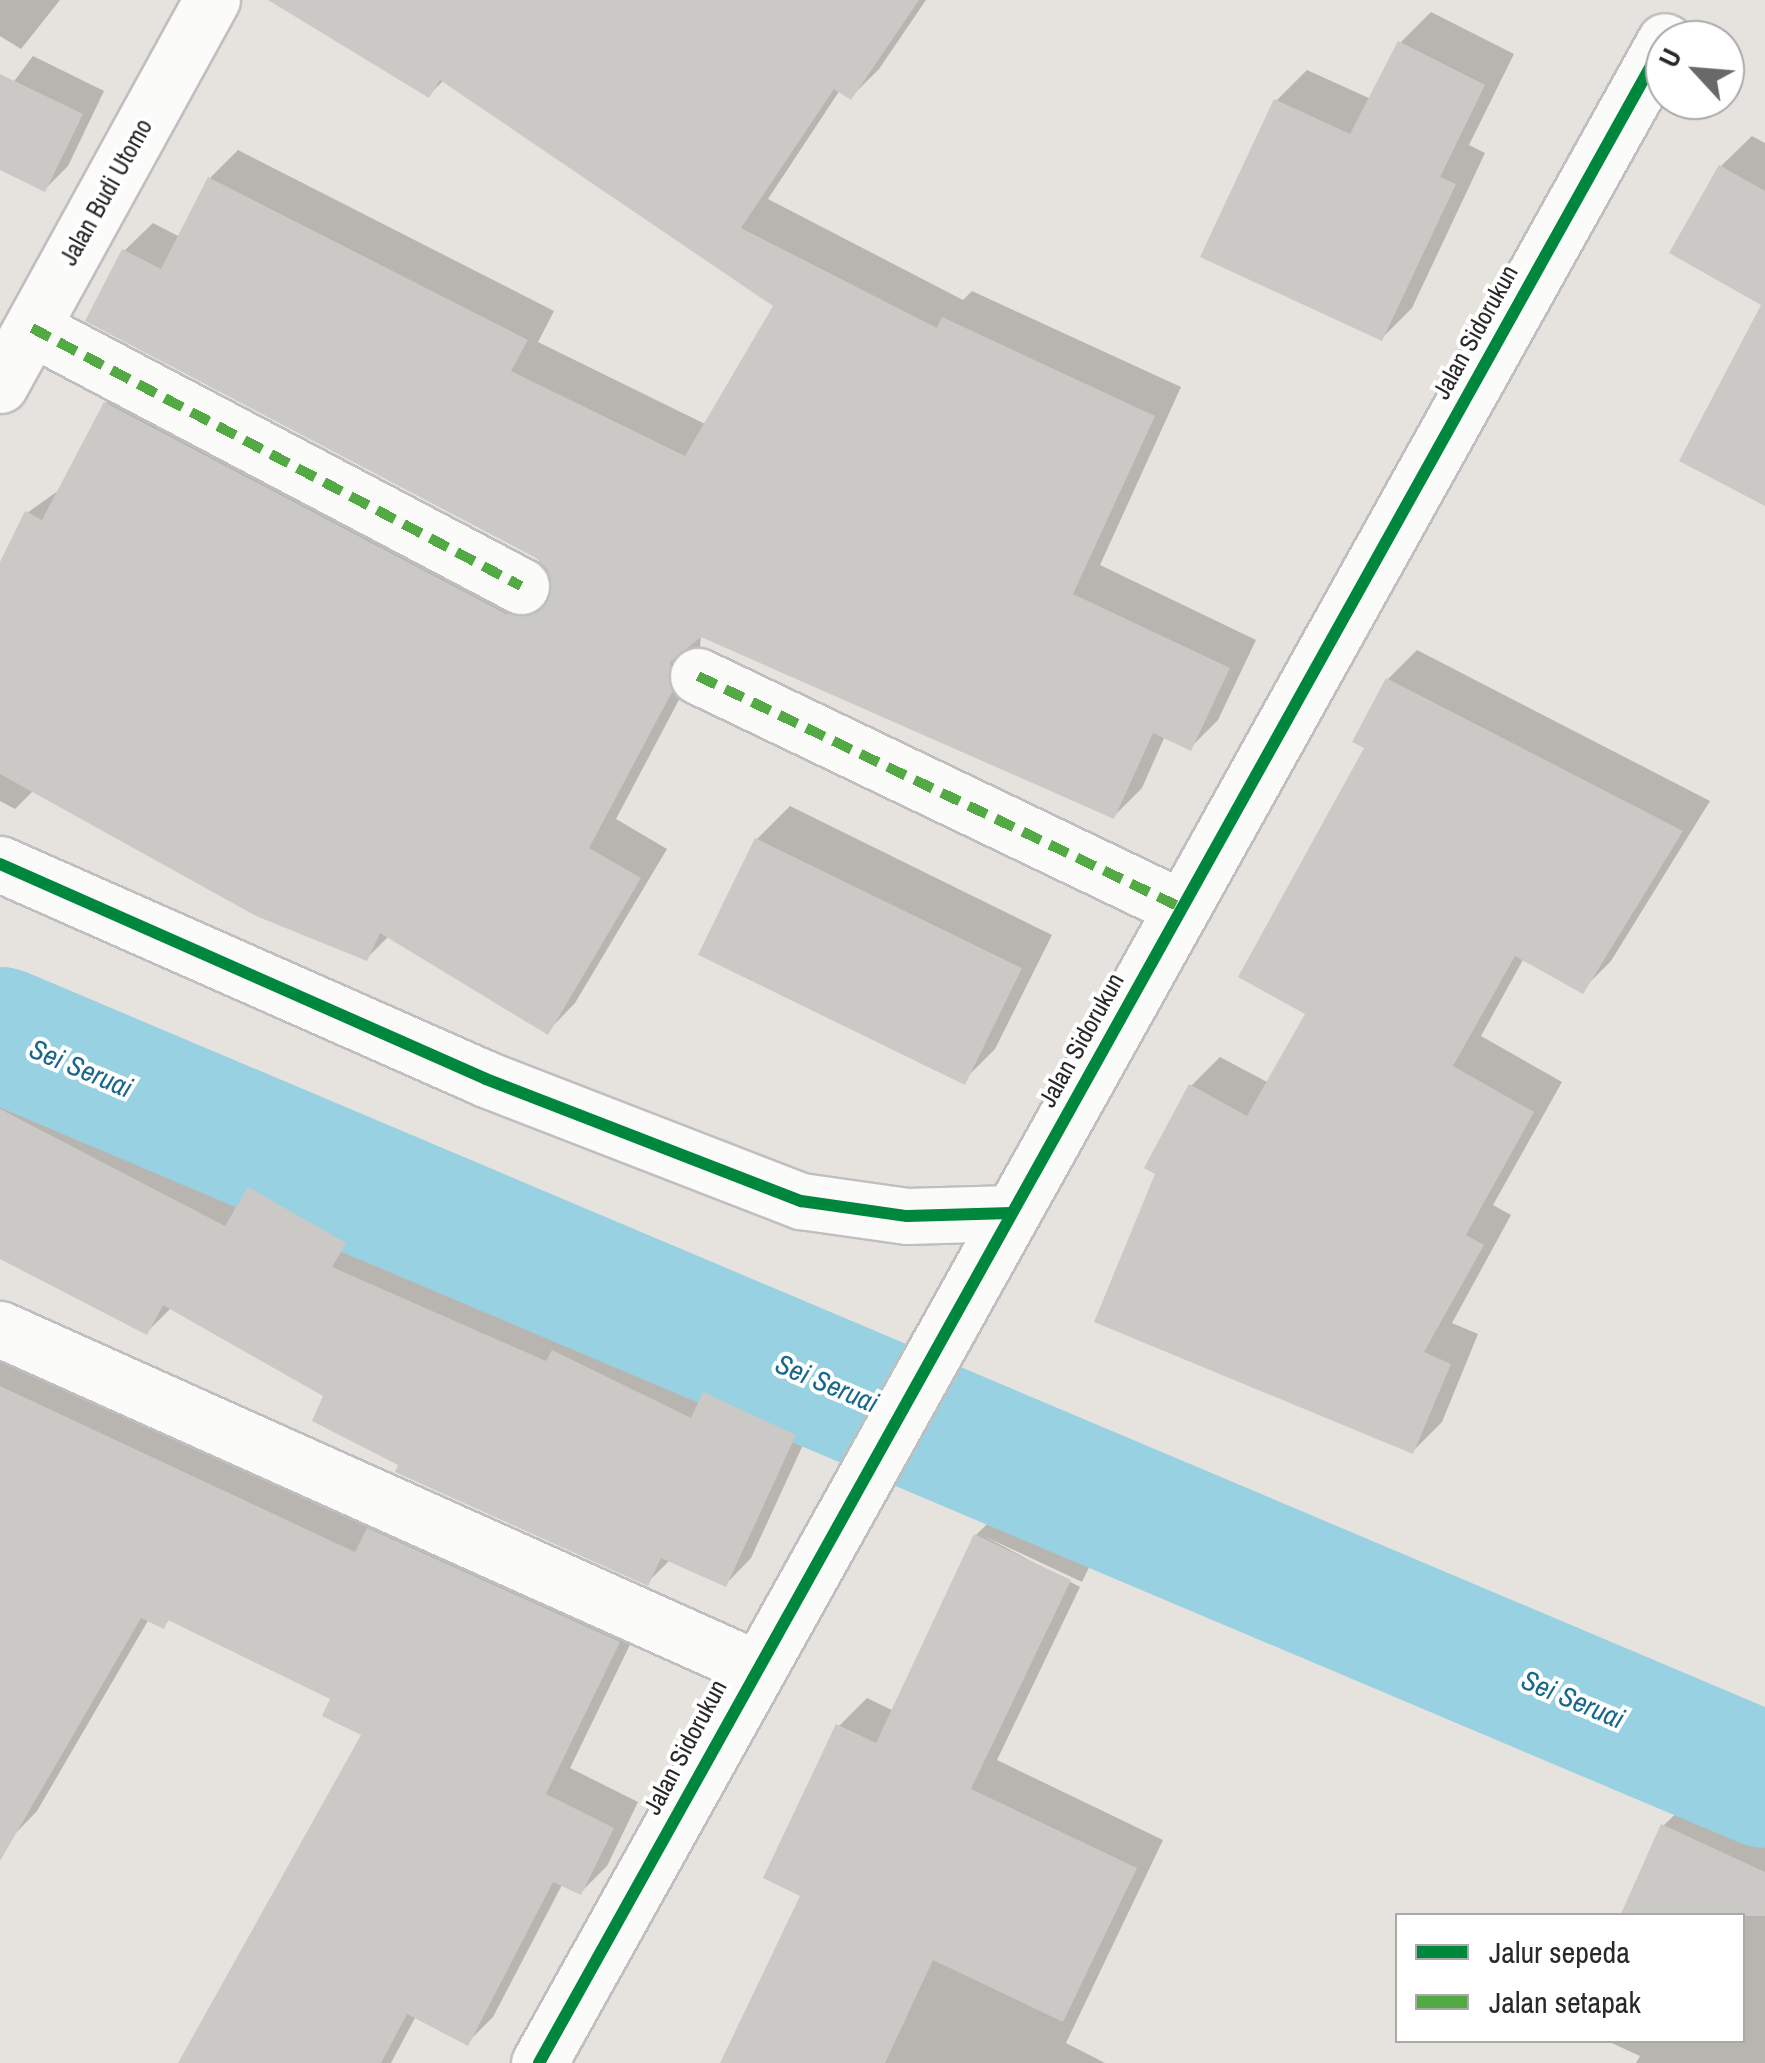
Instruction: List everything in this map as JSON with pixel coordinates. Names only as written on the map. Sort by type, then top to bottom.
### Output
[{"type":"street","name":"Jalan Budi Utomo","points":[[0,385],[212,0]]},
{"type":"street","name":"Jalan Sidorukun","points":[[539,2063],[754,1667],[1645,76]]},
{"type":"street","points":[[32,328],[521,586]]},
{"type":"street","points":[[698,676],[1180,907]]},
{"type":"street","points":[[0,864],[486,1078],[800,1201],[907,1216],[998,1236]]},
{"type":"street","points":[[0,1329],[754,1667]]},
{"type":"building","points":[[268,0],[919,0],[851,100],[834,89],[741,228],[937,328],[942,317],[1155,416],[1073,594],[1230,668],[1191,751],[1153,733],[1114,819],[701,637],[670,662],[672,692],[589,848],[641,878],[548,1035],[380,933],[367,961],[256,916],[0,774],[0,562],[25,511],[42,520],[104,402],[506,614],[537,613],[549,600],[548,570],[536,558],[85,321],[122,249],[161,269],[208,177],[528,340],[511,371],[685,456],[773,306],[440,80],[429,98]]},
{"type":"building","points":[[1398,41],[1485,85],[1440,177],[1456,184],[1382,341],[1200,257],[1274,99],[1350,134]]},
{"type":"building","points":[[0,74],[83,114],[45,192],[0,170]]},
{"type":"building","points":[[1719,165],[1765,191],[1765,506],[1679,461],[1761,305],[1669,253]]},
{"type":"building","points":[[1386,678],[1683,831],[1583,994],[1515,956],[1453,1066],[1534,1112],[1466,1235],[1484,1245],[1424,1352],[1451,1364],[1413,1454],[1094,1322],[1155,1174],[1144,1168],[1189,1084],[1247,1116],[1305,1014],[1238,977],[1364,748],[1352,742]]},
{"type":"building","points":[[755,838],[1022,968],[965,1085],[698,955]]},
{"type":"building","points":[[0,1109],[225,1226],[248,1187],[346,1243],[332,1267],[546,1361],[552,1350],[691,1418],[703,1392],[796,1435],[726,1587],[661,1558],[648,1586],[395,1472],[398,1465],[312,1421],[323,1396],[163,1305],[147,1335],[0,1259]]},
{"type":"building","points":[[0,1386],[355,1552],[367,1528],[620,1642],[546,1794],[614,1828],[581,1895],[553,1882],[468,2046],[407,2014],[381,2063],[178,2063],[361,1735],[322,1716],[330,1699],[168,1620],[164,1629],[141,1618],[0,1861]]},
{"type":"building","points":[[974,1534],[1071,1580],[971,1789],[1137,1868],[1063,2022],[933,1960],[885,2063],[720,2063],[800,1896],[763,1878],[836,1724],[876,1743]]},
{"type":"building","points":[[1661,1824],[1765,1872],[1765,1916],[1621,1913]]},
{"type":"waterway","name":"Sei Seruai","points":[[0,1034],[1765,1780]]},
{"type":"marked path","points":[[32,328],[521,586]]},
{"type":"marked path","points":[[698,676],[1180,907]]},
{"type":"cycle path","points":[[539,2063],[1645,77]]},
{"type":"cycle path","points":[[0,864],[486,1079],[801,1201],[907,1216],[1011,1213]]}]
